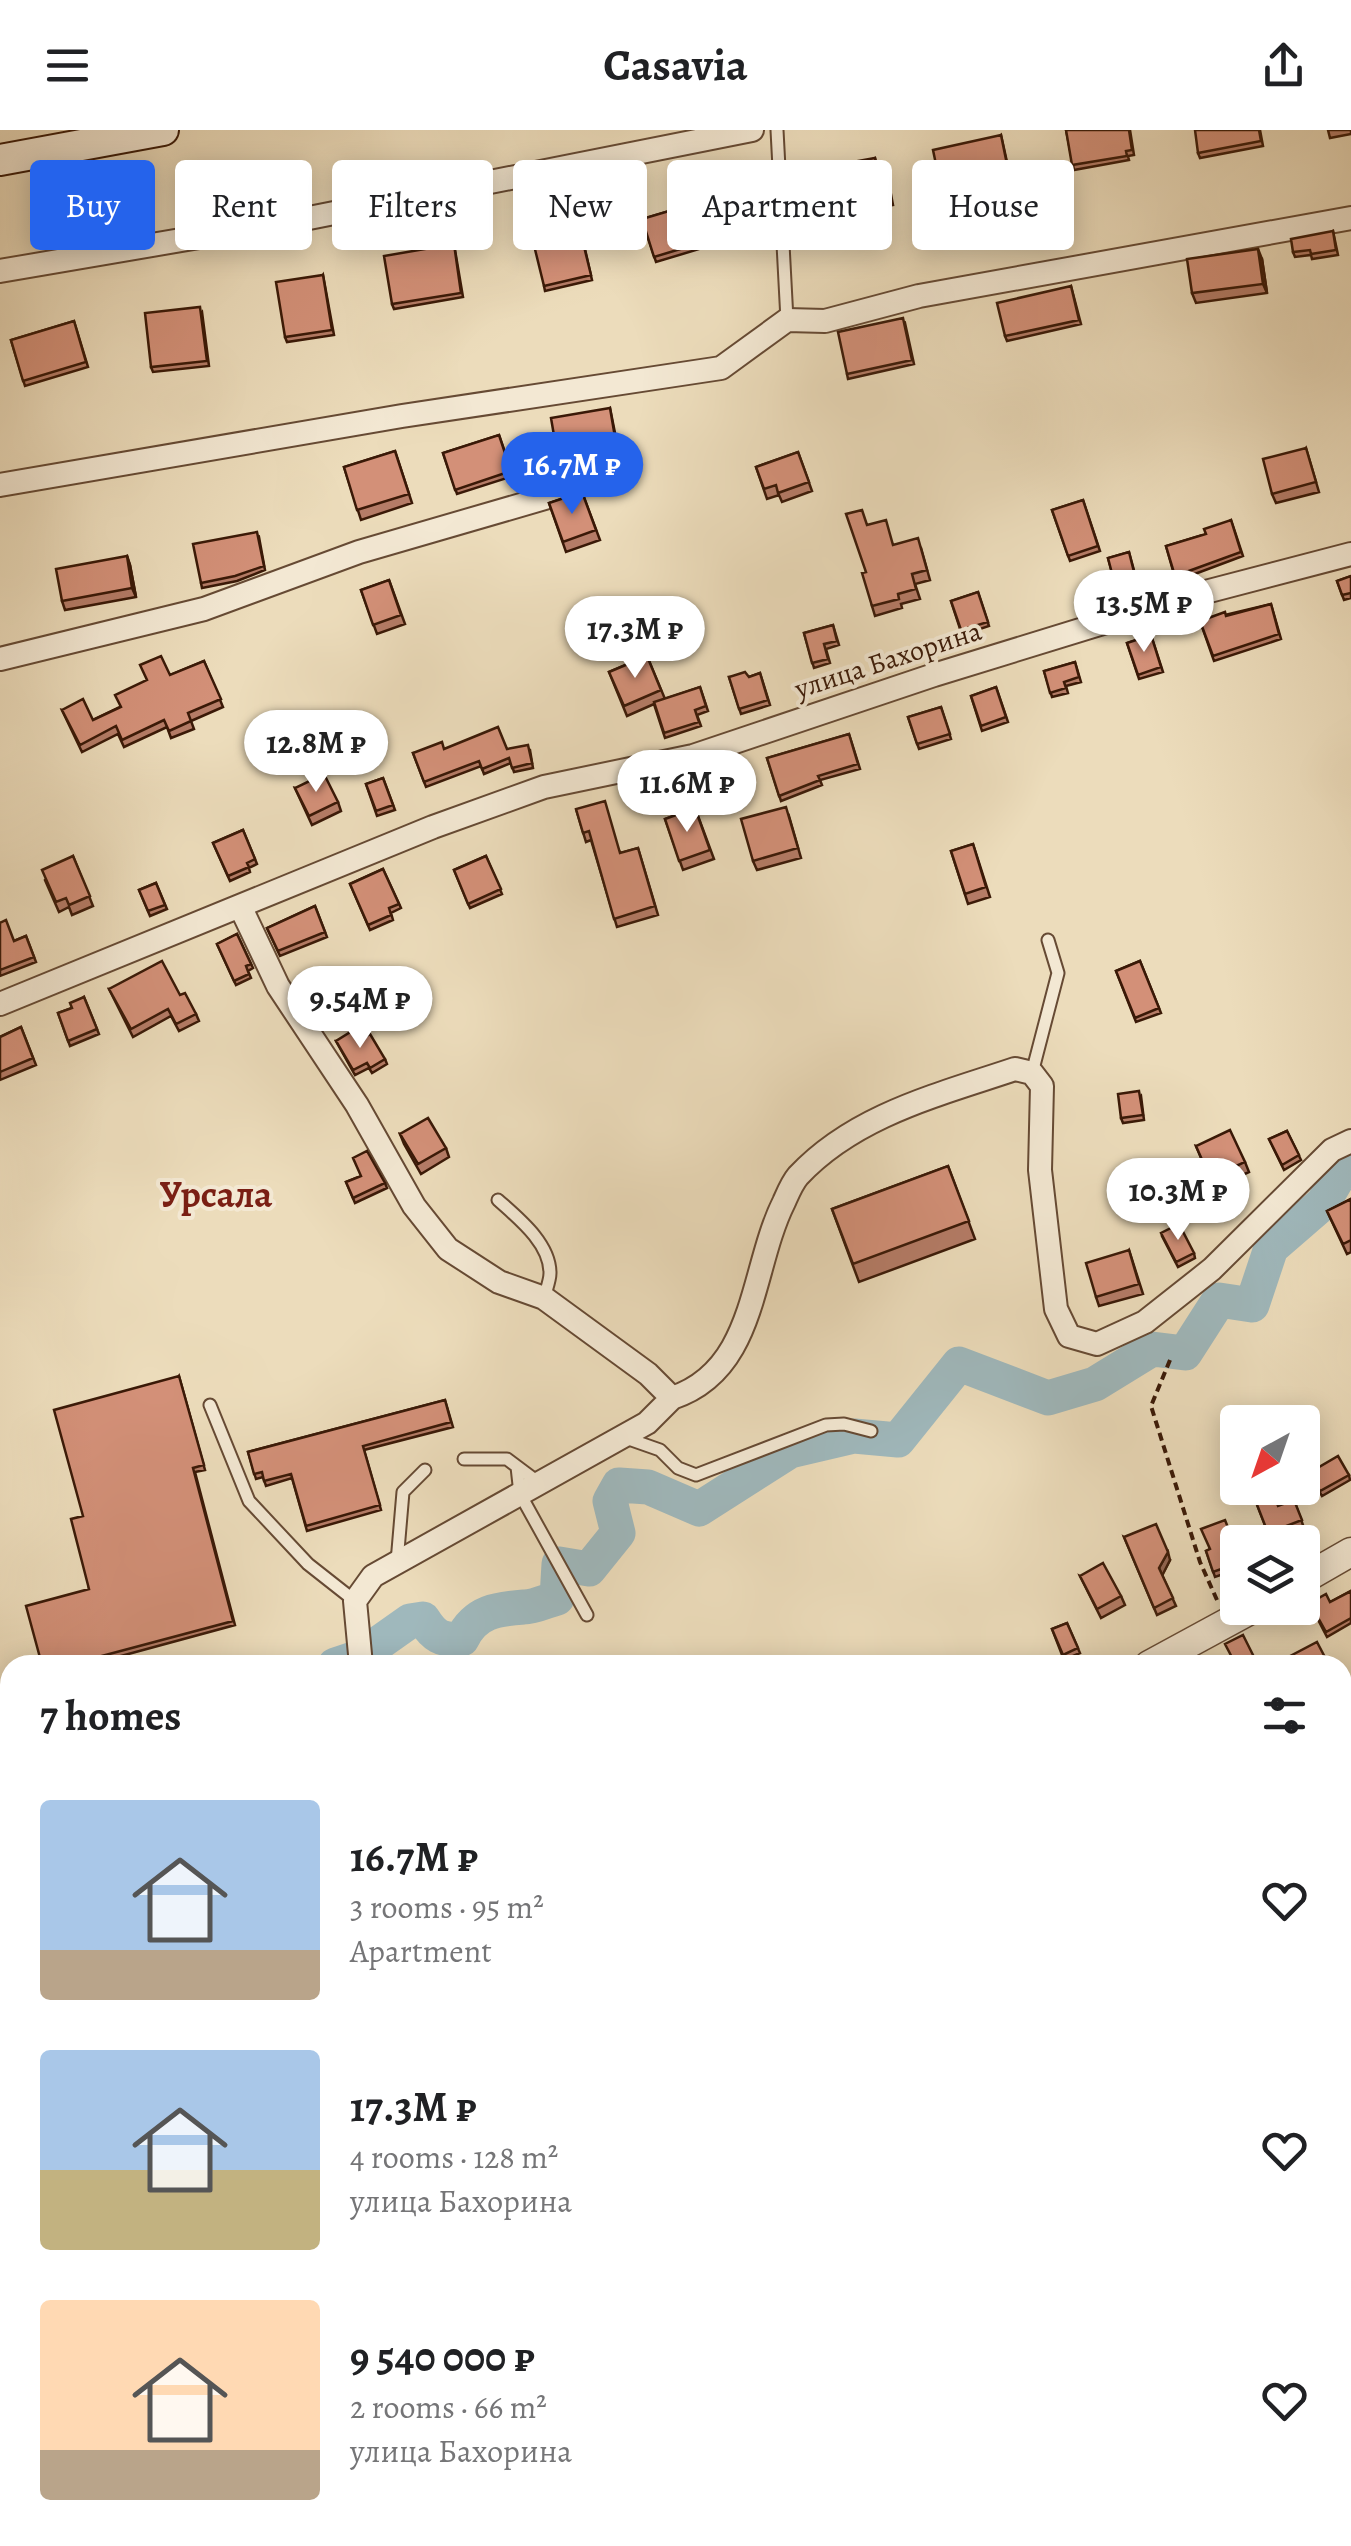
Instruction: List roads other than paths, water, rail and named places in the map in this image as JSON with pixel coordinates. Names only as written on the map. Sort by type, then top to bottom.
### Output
[{"type":"main road","points":[[0,160],[162,130]]},
{"type":"street","points":[[0,271],[304,219],[752,130]]},
{"type":"street","points":[[0,485],[402,416],[721,368],[787,320],[825,320],[919,296],[1351,218]]},
{"type":"street","points":[[0,659],[204,610],[360,552],[562,493]]},
{"type":"street","name":"улица Бахорина","points":[[0,1004],[434,827],[544,787],[693,756],[934,675],[1194,596],[1351,554]]},
{"type":"street","points":[[240,906],[278,986],[357,1105],[414,1206],[448,1250],[500,1282],[544,1298],[648,1374],[672,1398]]},
{"type":"street","points":[[360,1655],[355,1601],[373,1576],[647,1423],[672,1398],[688,1393],[716,1373],[744,1328],[776,1218],[795,1179],[844,1137],[894,1110],[1015,1069],[1032,1073],[1042,1086],[1040,1170],[1056,1310],[1069,1336],[1097,1344],[1145,1322],[1212,1269],[1332,1150],[1351,1141]]},
{"type":"street","points":[[1320,1570],[1351,1552]]},
{"type":"street","points":[[1168,1655],[1223,1625]]},
{"type":"lane","points":[[776,130],[787,320]]},
{"type":"lane","points":[[1032,1073],[1058,973],[1048,940]]},
{"type":"lane","points":[[498,1200],[526,1225],[547,1256],[550,1274],[544,1298]]},
{"type":"lane","points":[[210,1405],[249,1502],[308,1564],[355,1601]]},
{"type":"lane","points":[[623,1436],[660,1450],[678,1468],[696,1476],[826,1425],[844,1424],[872,1431]]},
{"type":"lane","points":[[464,1459],[507,1459],[517,1467],[588,1615]]},
{"type":"lane","points":[[517,1467],[529,1489]]},
{"type":"lane","points":[[397,1562],[403,1492],[425,1470]]},
{"type":"waterway","points":[[362,1655],[410,1621],[423,1619],[439,1636],[462,1639],[474,1622],[488,1613],[557,1598],[559,1564],[589,1569],[618,1533],[610,1501],[619,1485],[648,1487],[699,1509],[790,1451],[854,1436],[898,1440],[959,1364],[1048,1398],[1095,1384],[1152,1349],[1185,1353],[1219,1300],[1252,1305],[1271,1248],[1323,1203],[1340,1174],[1351,1170]]},
{"type":"district","name":"Урсала","points":[[216,1194]]}]
